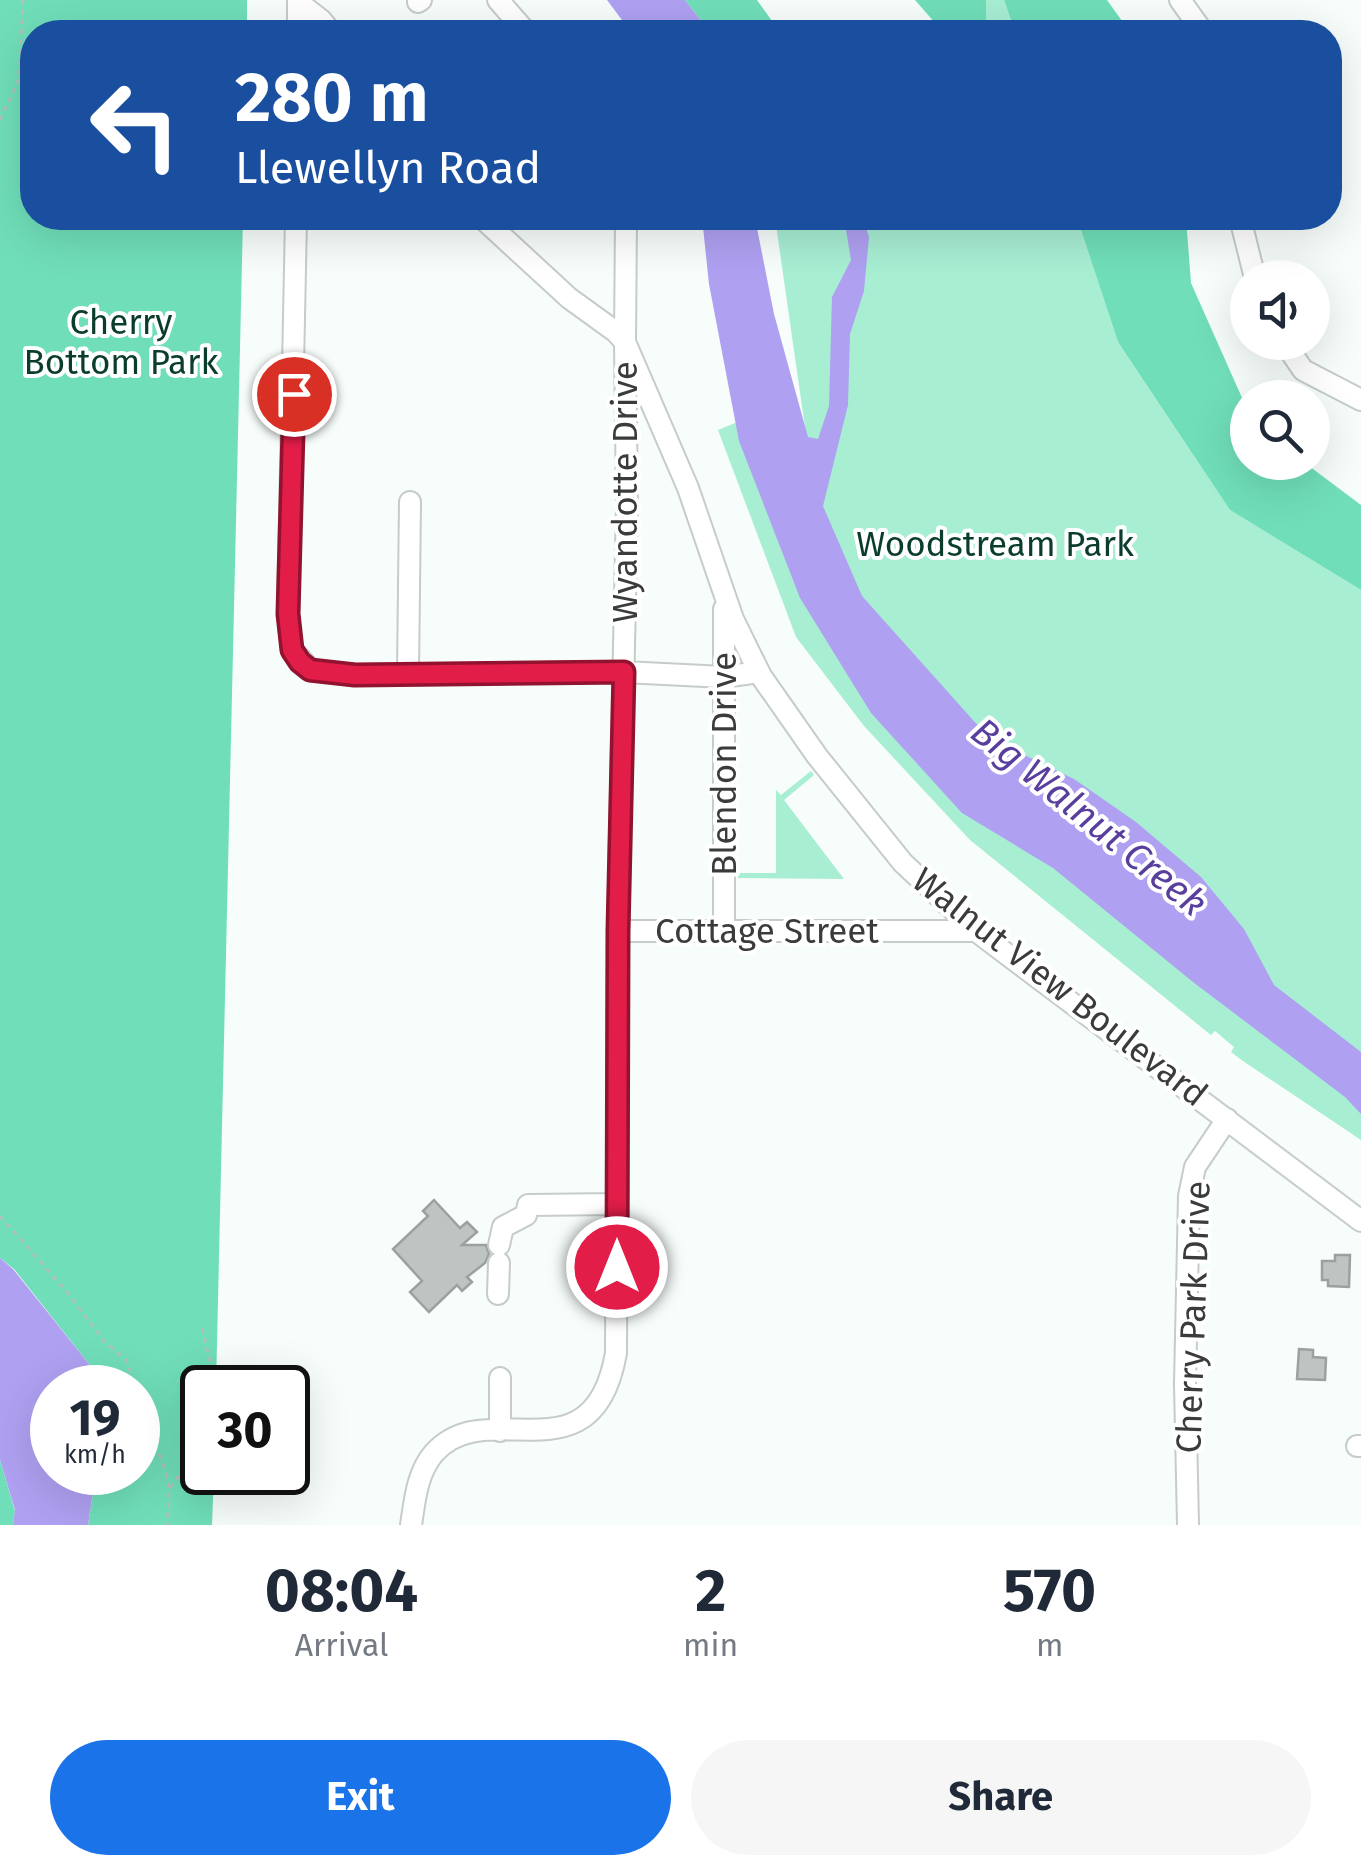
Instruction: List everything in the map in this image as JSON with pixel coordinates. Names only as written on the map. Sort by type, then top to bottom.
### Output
[{"type":"street","points":[[498,0],[516,20]]},
{"type":"street","points":[[298,1],[321,20]]},
{"type":"street","points":[[296,230],[288,614],[292,650],[300,662],[310,670],[355,675],[624,672],[724,678],[759,672]]},
{"type":"street","points":[[495,230],[624,342]]},
{"type":"street","name":"Walnut View Boulevard","points":[[626,230],[624,342],[688,488],[724,597],[759,672],[817,756],[903,863],[976,931],[1361,1221]]},
{"type":"street","points":[[1243,230],[1250,260]]},
{"type":"street","name":"Wyandotte Drive","points":[[412,1525],[416,1488],[436,1451],[467,1433],[535,1431],[577,1421],[600,1401],[616,1353],[624,342]]},
{"type":"street","points":[[1296,360],[1303,370],[1361,400]]},
{"type":"street","points":[[408,674],[410,502]]},
{"type":"street","name":"Blendon Drive","points":[[724,597],[724,930]]},
{"type":"street","name":"Cottage Street","points":[[618,931],[976,931]]},
{"type":"street","name":"Cherry Park Drive","points":[[1188,1525],[1184,1384],[1189,1196],[1195,1167],[1227,1119]]},
{"type":"street","points":[[498,1294],[503,1227],[526,1215],[528,1206],[617,1204]]},
{"type":"street","points":[[500,1378],[500,1431]]},
{"type":"path","points":[[0,120],[19,79],[20,59]]},
{"type":"path","points":[[0,1216],[128,1365]]},
{"type":"path","points":[[202,1328],[211,1365]]},
{"type":"path","points":[[160,1460],[169,1489],[166,1525]]},
{"type":"path","points":[[169,1489],[180,1474]]},
{"type":"green space","name":"Cherry Bottom Park","points":[[0,0],[247,0],[247,20],[20,20],[20,230],[243,230],[217,1365],[180,1365],[180,1495],[213,1495],[212,1525],[88,1525],[93,1495],[160,1495],[160,1365],[89,1365],[14,1269],[0,1258]]},
{"type":"green space","points":[[685,0],[757,0],[771,20],[701,20]]},
{"type":"green space","points":[[915,0],[986,0],[986,20],[932,20]]},
{"type":"green space","points":[[986,0],[1004,0],[1011,20],[986,20]]},
{"type":"green space","points":[[1004,0],[1107,0],[1121,20],[1011,20]]},
{"type":"green space","name":"Woodstream Park","points":[[777,230],[1081,230],[1118,342],[1230,510],[1361,590],[1361,1140],[1231,1052],[1234,1047],[1215,1031],[1211,1035],[970,840],[864,726],[796,637],[718,430],[782,404],[806,434]]},
{"type":"green space","points":[[1081,230],[1187,230],[1191,283],[1234,380],[1230,380],[1230,480],[1328,480],[1361,505],[1361,590],[1230,510],[1118,342]]},
{"type":"green space","points":[[811,771],[814,775],[784,800],[844,879],[738,878],[738,873],[776,873],[776,790],[781,795]]},
{"type":"green space","points":[[0,1460],[15,1511],[13,1525],[0,1525]]},
{"type":"water","points":[[607,0],[685,0],[701,20],[622,20]]},
{"type":"water","name":"Big Walnut Creek","points":[[703,230],[757,230],[774,314],[808,437],[818,439],[829,406],[832,297],[851,260],[846,230],[867,230],[864,291],[850,334],[848,405],[823,506],[862,596],[989,738],[1074,779],[1136,822],[1201,877],[1244,929],[1274,985],[1361,1052],[1361,1114],[1345,1097],[1193,982],[1053,868],[962,813],[871,713],[800,598],[739,441],[709,284]]},
{"type":"water","points":[[0,1258],[89,1364],[30,1365],[30,1495],[93,1495],[88,1525],[13,1525],[15,1510],[0,1460]]},
{"type":"building","points":[[434,1200],[460,1228],[467,1222],[477,1232],[462,1245],[486,1245],[489,1254],[485,1263],[467,1277],[472,1282],[462,1291],[457,1285],[429,1312],[410,1292],[422,1281],[393,1249],[428,1216],[423,1211]]},
{"type":"building","points":[[1335,1255],[1350,1255],[1349,1287],[1328,1286],[1328,1280],[1322,1280],[1322,1261],[1335,1261]]},
{"type":"building","points":[[1299,1349],[1313,1350],[1313,1357],[1326,1358],[1325,1380],[1297,1379]]},
{"type":"route","points":[[294,394],[288,614],[292,650],[300,662],[310,670],[355,675],[624,672],[617,1267]]}]
